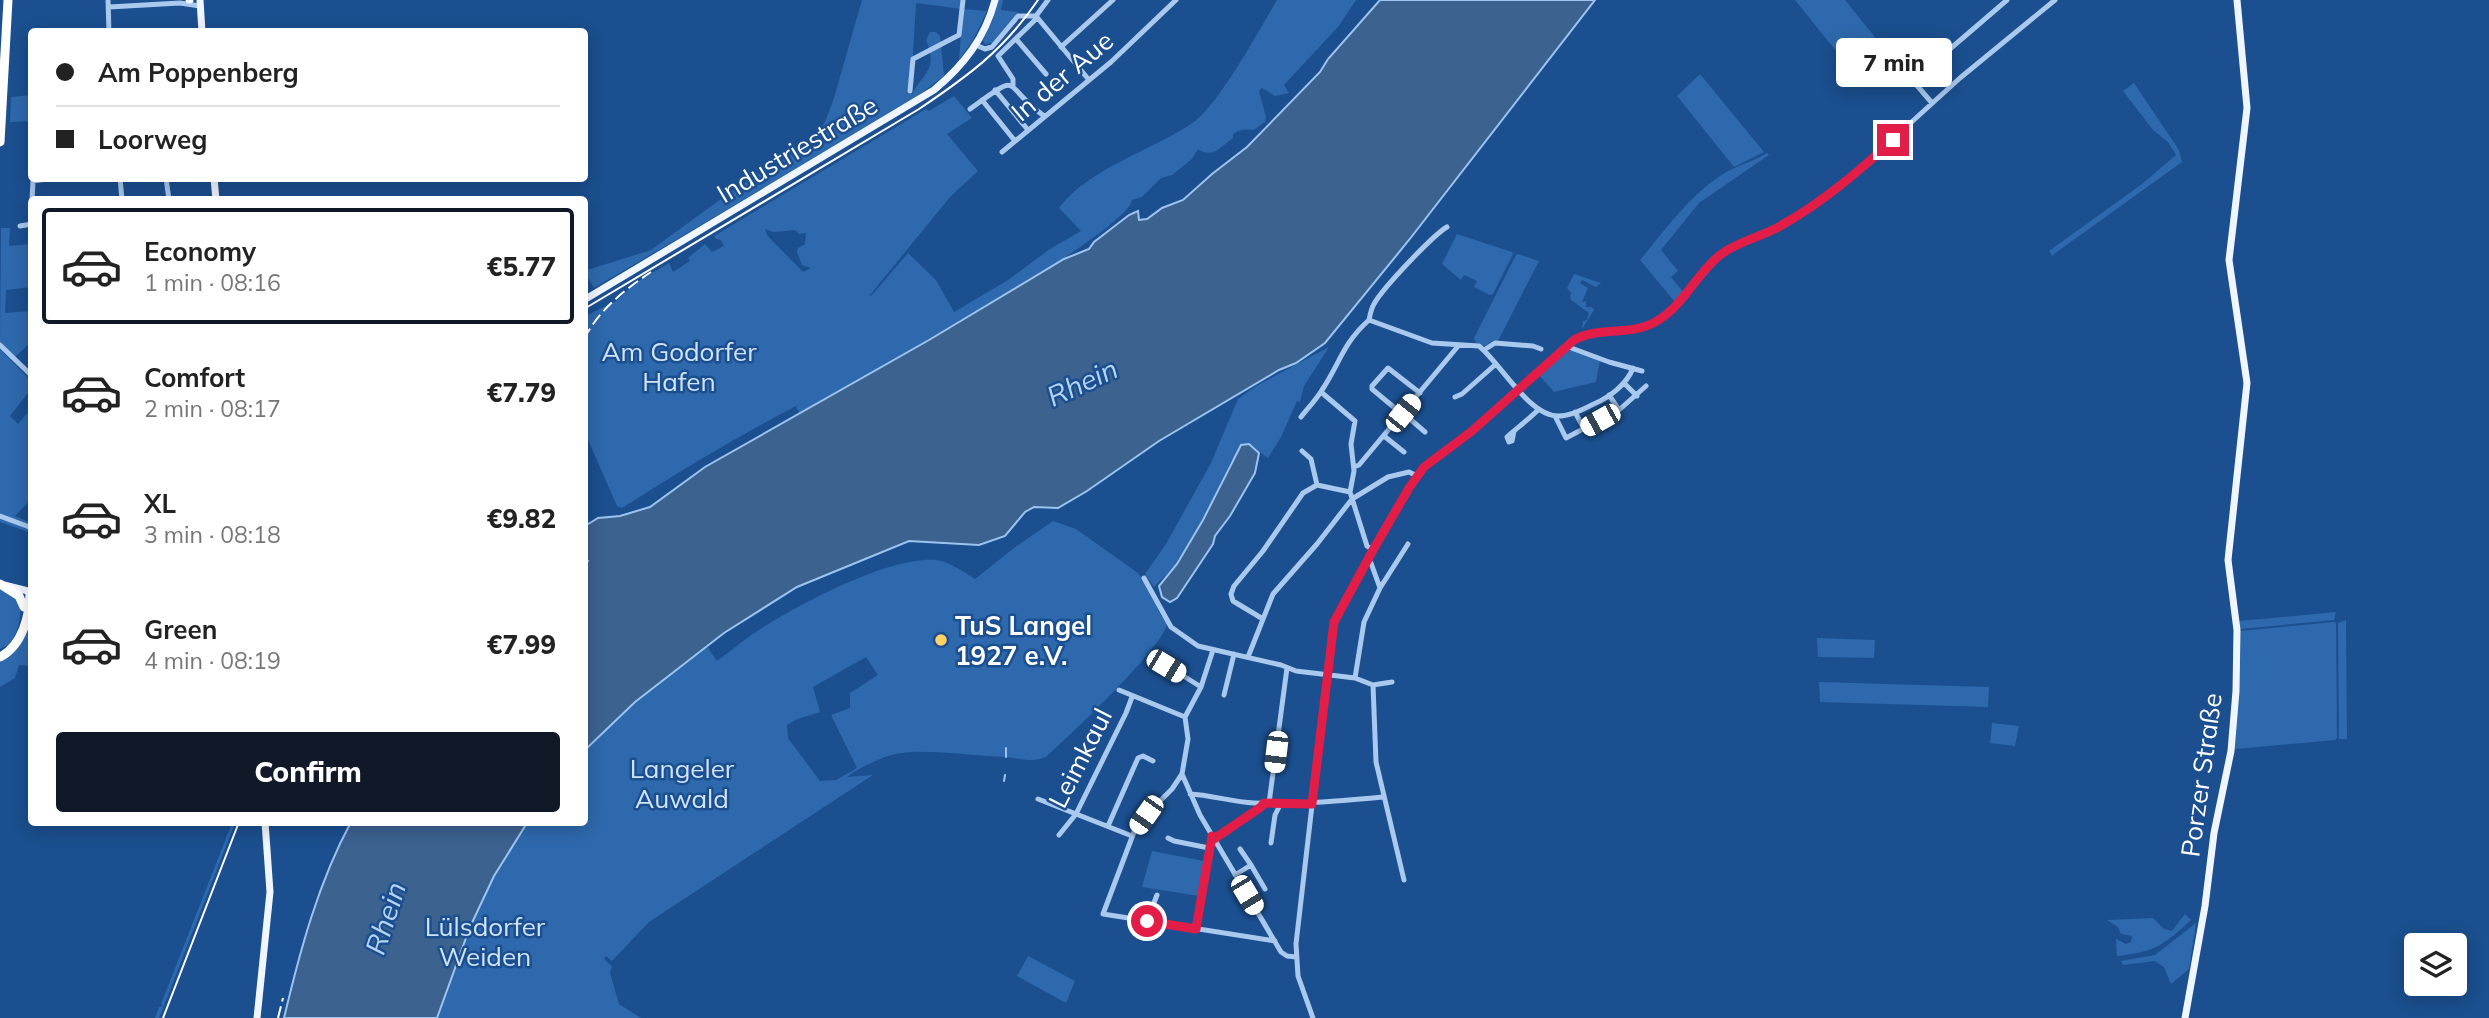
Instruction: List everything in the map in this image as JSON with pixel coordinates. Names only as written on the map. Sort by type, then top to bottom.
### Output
[{"type":"highway","points":[[0,142],[8,0]]},
{"type":"highway","points":[[0,584],[19,596],[27,610],[17,638],[8,650],[0,655]]},
{"type":"main road","name":"Industriestraße","points":[[588,298],[912,105],[950,76],[976,45],[995,0]]},
{"type":"main road","name":"Porzer Straße","points":[[2185,1018],[2205,906],[2216,823],[2231,751],[2237,631],[2228,560],[2246,383],[2229,260],[2247,108],[2237,0]]},
{"type":"main road","points":[[200,2],[202,28]]},
{"type":"main road","points":[[0,584],[28,591]]},
{"type":"main road","points":[[257,1018],[270,882],[263,826]]},
{"type":"street","points":[[180,3],[189,0],[200,2]]},
{"type":"street","points":[[910,91],[913,59],[959,35],[963,0]]},
{"type":"street","points":[[1044,116],[1032,108],[1013,85],[1013,79],[999,55],[1036,17],[1048,0]]},
{"type":"street","points":[[1061,47],[1113,0]]},
{"type":"street","name":"In der Aue","points":[[1002,152],[1089,80],[1176,0]]},
{"type":"street","points":[[1932,103],[1913,82],[1914,79],[2007,0]]},
{"type":"street","points":[[1313,1018],[1298,976],[1296,957],[1334,622],[1417,475],[1472,431],[1566,346],[1583,336],[1628,331],[1658,320],[1682,300],[1718,257],[1785,224],[1817,202],[1875,156],[1988,54],[2055,0]]},
{"type":"street","points":[[109,28],[108,3],[200,2]]},
{"type":"street","points":[[976,45],[985,49],[992,47],[1018,16],[1036,17],[1089,80]]},
{"type":"street","points":[[1016,39],[1046,74]]},
{"type":"street","points":[[970,109],[1002,85],[1013,85]]},
{"type":"street","points":[[995,90],[1028,130]]},
{"type":"street","points":[[982,100],[1015,141]]},
{"type":"street","points":[[20,226],[28,225]]},
{"type":"street","points":[[1301,417],[1321,392],[1344,348],[1359,328],[1369,320],[1373,304],[1447,226]]},
{"type":"street","points":[[1369,320],[1427,341],[1475,345],[1496,363],[1538,410],[1555,416],[1575,412],[1609,395],[1624,383],[1633,368]]},
{"type":"street","points":[[1484,351],[1495,343],[1541,349]]},
{"type":"street","points":[[0,345],[28,372]]},
{"type":"street","points":[[1354,467],[1359,465],[1403,414],[1459,345]]},
{"type":"street","points":[[1566,346],[1642,371]]},
{"type":"street","points":[[1455,397],[1462,394],[1496,363]]},
{"type":"street","points":[[1420,393],[1391,368],[1386,369],[1372,386],[1372,389],[1425,432]]},
{"type":"street","points":[[1624,383],[1637,396]]},
{"type":"street","points":[[1555,416],[1566,438],[1619,410],[1646,386]]},
{"type":"street","points":[[1321,392],[1355,421],[1351,444],[1354,467],[1351,496],[1367,546],[1373,550]]},
{"type":"street","points":[[1609,395],[1619,410]]},
{"type":"street","points":[[1592,405],[1600,420]]},
{"type":"street","points":[[1514,431],[1538,410]]},
{"type":"street","points":[[1575,412],[1584,429]]},
{"type":"street","points":[[1384,436],[1404,452]]},
{"type":"street","points":[[1302,451],[1311,460],[1317,485]]},
{"type":"street","points":[[1248,657],[1277,589],[1317,544],[1351,496],[1388,477],[1409,472],[1417,475]]},
{"type":"street","points":[[1262,619],[1235,602],[1231,596],[1234,586],[1263,551],[1303,493],[1317,485],[1351,496]]},
{"type":"street","points":[[0,516],[28,526]]},
{"type":"street","points":[[1355,678],[1364,622],[1380,588],[1408,544]]},
{"type":"street","points":[[1367,560],[1371,563],[1380,588]]},
{"type":"street","points":[[1144,578],[1171,626],[1198,646],[1296,671],[1355,678],[1373,685],[1392,682]]},
{"type":"street","points":[[1213,650],[1201,687],[1185,716],[1188,739],[1182,774],[1172,789],[1146,815],[1132,836],[1102,914],[1275,941]]},
{"type":"street","points":[[1224,695],[1234,654]]},
{"type":"street","points":[[1158,660],[1201,687]]},
{"type":"street","points":[[1196,929],[1213,837],[1266,803],[1287,668]]},
{"type":"street","points":[[1373,685],[1376,762],[1404,880]]},
{"type":"street","points":[[1119,690],[1185,716]]},
{"type":"street","name":"Leimkaul","points":[[1059,835],[1076,814],[1132,697]]},
{"type":"street","points":[[1108,826],[1138,758],[1143,756],[1153,761]]},
{"type":"street","points":[[1182,774],[1189,794],[1213,837],[1282,953],[1296,957]]},
{"type":"street","points":[[1189,794],[1234,802],[1312,804],[1384,797]]},
{"type":"street","points":[[1038,799],[1132,836]]},
{"type":"street","points":[[1271,843],[1275,816],[1281,803]]},
{"type":"street","points":[[1168,838],[1209,848]]},
{"type":"street","points":[[1240,849],[1265,889]]},
{"type":"street","points":[[1235,875],[1251,865]]},
{"type":"street","points":[[1147,921],[1157,895]]},
{"type":"green space","points":[[862,0],[963,0],[962,9],[916,3],[911,88],[907,93],[912,94],[930,64],[931,57],[926,40],[930,32],[936,32],[940,36],[944,76],[908,103],[594,288],[588,278],[588,270],[651,250],[732,191],[813,139],[825,122]]},
{"type":"green space","points":[[998,0],[1003,0],[1001,10],[1018,12],[992,43],[985,44],[983,41]]},
{"type":"green space","name":"Am Godorfer Hafen","points":[[1277,0],[1356,0],[1338,27],[1284,85],[1289,93],[1275,96],[1262,88],[1259,91],[1266,117],[1265,122],[1254,130],[1236,132],[1233,138],[1212,152],[1198,149],[1192,159],[1172,175],[1161,178],[1142,197],[1132,200],[1118,218],[1084,244],[980,310],[799,413],[796,406],[622,508],[617,506],[588,440],[588,315],[616,301],[637,282],[669,263],[673,272],[690,261],[688,258],[705,244],[712,252],[724,246],[721,240],[714,236],[926,109],[929,111],[954,96],[972,118],[947,134],[978,171],[950,197],[870,295],[908,253],[936,280],[954,312],[1081,231],[1059,208],[1071,194],[1103,171],[1175,134],[1202,115],[1249,48]],"holes":[[[765,229],[774,232],[795,230],[799,234],[806,233],[805,244],[798,248],[797,252],[802,265],[811,268],[803,272],[767,235]]]},
{"type":"green space","points":[[1795,0],[1845,0],[1891,57],[1895,67],[1865,87]]},
{"type":"green space","points":[[963,9],[987,11],[973,40],[959,60]]},
{"type":"green space","points":[[1700,74],[1764,152],[1734,167],[1677,96]]},
{"type":"green space","points":[[2134,83],[2179,150],[2182,162],[2053,257],[2049,251],[2142,184],[2176,155],[2168,142],[2153,130],[2123,91]]},
{"type":"green space","points":[[28,95],[28,121],[10,122],[11,97]]},
{"type":"green space","points":[[1767,153],[1769,155],[1699,203],[1661,250],[1678,271],[1671,277],[1684,293],[1675,302],[1640,260],[1678,214],[1711,182]]},
{"type":"green space","points":[[1,228],[10,228],[9,246],[28,244],[28,287],[6,290],[5,313],[28,311],[28,345],[15,357],[0,342]]},
{"type":"green space","points":[[1457,234],[1512,252],[1493,294],[1474,287],[1477,281],[1464,275],[1461,280],[1442,264]]},
{"type":"green space","points":[[1518,254],[1539,261],[1498,341],[1492,341],[1485,346],[1476,343],[1474,338]]},
{"type":"green space","points":[[1574,274],[1601,283],[1596,287],[1582,280],[1580,283],[1588,288],[1582,302],[1586,301],[1586,307],[1592,307],[1594,310],[1582,329],[1583,321],[1587,320],[1589,313],[1570,299],[1571,293],[1567,288]]},
{"type":"green space","points":[[1329,347],[1304,386],[1300,402],[1297,401],[1268,458],[1249,444],[1231,461],[1177,564],[1154,587],[1145,574],[1166,544],[1211,463],[1238,399],[1256,386]]},
{"type":"green space","points":[[0,349],[28,378],[28,393],[10,416],[18,424],[28,412],[28,502],[15,516],[28,522],[28,532],[0,522]]},
{"type":"green space","points":[[1571,350],[1600,360],[1596,382],[1554,392],[1539,375],[1565,351]]},
{"type":"green space","points":[[1053,521],[1076,529],[1138,573],[1150,589],[1167,624],[1133,672],[1046,757],[1030,760],[912,752],[895,754],[872,762],[847,777],[873,775],[649,922],[612,961],[606,956],[604,959],[612,966],[610,973],[619,1004],[641,1018],[369,1018],[466,826],[588,826],[588,703],[700,636],[717,661],[760,629],[791,611],[876,571],[918,561],[936,560],[952,565],[975,579]],"holes":[[[866,657],[878,675],[850,693],[850,708],[831,715],[857,768],[836,780],[820,781],[788,738],[787,725],[820,712],[813,687]]]},
{"type":"green space","points":[[0,589],[18,601],[20,612],[13,640],[0,649]]},
{"type":"green space","points":[[2336,612],[2334,620],[2240,629],[2239,621]]},
{"type":"green space","points":[[28,620],[28,666],[19,665],[15,678],[0,687],[0,661],[17,650]]},
{"type":"green space","points":[[2346,620],[2347,739],[2339,739],[2338,623]]},
{"type":"green space","points":[[2334,622],[2337,738],[2235,749],[2240,631]]},
{"type":"green space","points":[[1817,638],[1875,640],[1874,658],[1818,657]]},
{"type":"green space","points":[[1819,682],[1989,687],[1988,707],[1820,702]]},
{"type":"green space","points":[[1992,723],[2019,726],[2015,746],[1990,743]]},
{"type":"green space","points":[[231,826],[234,826],[159,1018],[155,1018],[159,1007],[163,1006],[161,1004]]},
{"type":"green space","points":[[1152,851],[1204,861],[1199,896],[1142,887]]},
{"type":"green space","points":[[2185,914],[2191,920],[2158,946],[2117,956],[2116,939],[2126,944],[2131,942],[2132,936],[2121,934],[2118,927],[2107,920],[2153,918],[2164,929],[2172,931]]},
{"type":"green space","points":[[2196,923],[2189,969],[2171,984],[2164,967],[2155,961],[2123,965],[2121,961],[2155,955]]},
{"type":"green space","points":[[1028,956],[1075,981],[1066,1003],[1017,976]]},
{"type":"water","name":"Rhein","points":[[1380,0],[1595,0],[1409,240],[1325,343],[1296,363],[1279,370],[1159,441],[1058,508],[1034,507],[1025,512],[1005,536],[979,545],[909,541],[797,587],[724,633],[635,702],[588,747],[588,524],[598,518],[620,516],[650,507],[705,467],[929,340],[1064,259],[1089,249],[1129,215],[1138,211],[1139,220],[1147,219],[1162,208],[1183,200],[1247,147],[1320,72],[1328,59]]},
{"type":"water","points":[[1249,444],[1259,453],[1255,473],[1215,536],[1213,544],[1177,598],[1170,602],[1162,597],[1159,586],[1177,564],[1203,520],[1241,445]]},
{"type":"water","name":"Rhein","points":[[349,826],[525,826],[494,876],[470,927],[437,1018],[284,1018],[304,943],[339,845]]},
{"type":"waterway","points":[[1006,748],[1006,757]]},
{"type":"waterway","points":[[1004,781],[1005,775]]},
{"type":"tram line","points":[[588,307],[919,109],[984,61],[1012,33],[1038,0]]},
{"type":"tram line","points":[[163,1018],[237,826]]},
{"type":"railway","points":[[588,332],[613,301],[651,272]]},
{"type":"railway","points":[[278,1018],[283,998]]},
{"type":"place","name":"TuS Langel 1927 e.V.","points":[[941,640]]},
{"type":"route","points":[[1147,921],[1196,929],[1212,836],[1214,839],[1264,803],[1312,804],[1334,622],[1373,550],[1424,467],[1472,431],[1574,340],[1593,334],[1628,331],[1658,320],[1682,300],[1711,263],[1727,250],[1785,224],[1850,178],[1893,140]]},
{"type":"park label","name":"Langeler Auwald","points":[[682,783]]},
{"type":"park label","name":"Lülsdorfer Weiden","points":[[485,941]]}]
